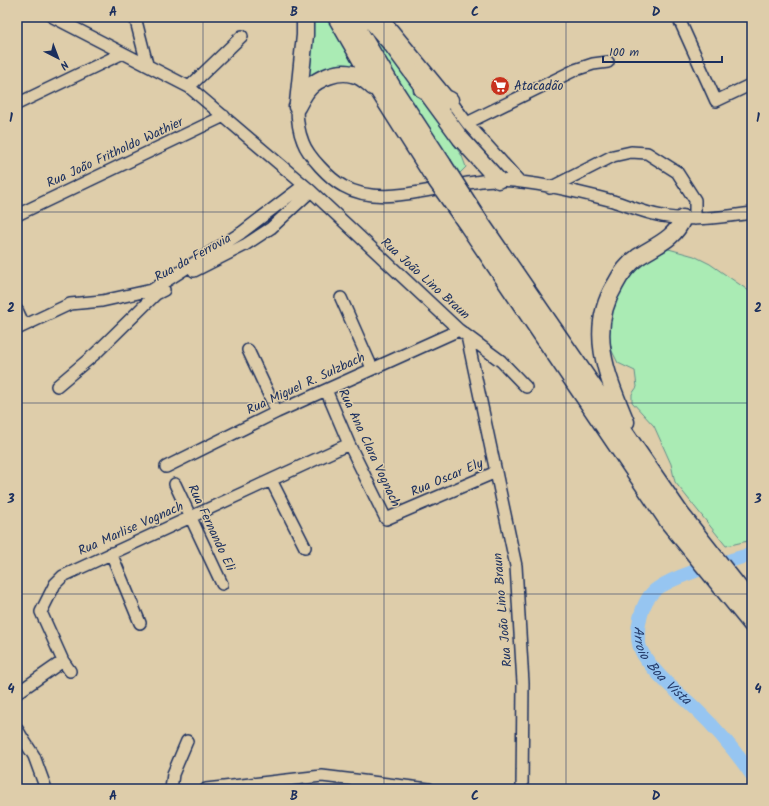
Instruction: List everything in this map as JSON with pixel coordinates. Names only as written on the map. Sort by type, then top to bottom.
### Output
[{"type":"highway","points":[[297,106],[306,35],[305,17]]},
{"type":"highway","points":[[336,17],[378,90],[437,168],[675,518],[752,625]]},
{"type":"highway","points":[[351,17],[391,83],[437,168]]},
{"type":"highway","points":[[380,18],[392,45],[422,89],[461,139],[498,180]]},
{"type":"highway","points":[[297,106],[308,88],[314,83],[335,75],[352,73],[363,78],[378,90]]},
{"type":"highway","points":[[422,89],[450,100]]},
{"type":"highway","points":[[636,448],[607,374],[600,331],[603,311],[610,292],[627,265],[651,248],[668,239],[689,219]]},
{"type":"highway","points":[[473,223],[636,448],[675,518],[752,604]]},
{"type":"street","name":"Rua João Lino Braun","points":[[53,17],[147,64],[189,87],[308,188],[353,232],[463,333],[496,472],[516,566],[523,683],[522,789]]},
{"type":"street","points":[[135,17],[147,64]]},
{"type":"street","points":[[678,17],[716,101],[752,84]]},
{"type":"street","points":[[380,18],[450,100],[467,123],[520,182]]},
{"type":"street","points":[[189,87],[242,36]]},
{"type":"street","points":[[17,104],[123,53]]},
{"type":"street","points":[[467,123],[575,70],[593,64],[608,62]]},
{"type":"street","points":[[297,106],[298,124],[303,143],[329,176],[343,186],[371,196],[394,196],[423,192],[461,183],[498,180],[520,182],[612,201],[662,216],[689,219],[752,214]]},
{"type":"street","name":"Rua João Fritholdo Wathier","points":[[17,215],[224,116]]},
{"type":"street","points":[[550,188],[613,156],[631,152],[646,153],[677,172],[695,200],[689,219]]},
{"type":"street","name":"Rua da Ferrovia","points":[[57,386],[96,353],[154,292],[200,267],[246,245],[258,237],[271,228],[308,188]]},
{"type":"street","points":[[736,215],[752,206]]},
{"type":"street","points":[[17,310],[21,327],[70,304],[102,301],[154,292]]},
{"type":"street","points":[[341,298],[372,368]]},
{"type":"street","points":[[463,333],[501,361],[526,387]]},
{"type":"street","name":"Rua Miguel R. Sulzbach","points":[[166,467],[277,412],[372,368],[463,333]]},
{"type":"street","points":[[248,350],[277,412]]},
{"type":"street","name":"Rua Ana Clara Vognach","points":[[326,390],[349,444],[386,519]]},
{"type":"street","name":"Rua Marlise Vognach","points":[[63,661],[41,612],[55,584],[63,576],[349,444]]},
{"type":"street","name":"Rua Oscar Ely","points":[[386,519],[496,472]]},
{"type":"street","points":[[271,480],[305,547]]},
{"type":"street","name":"Rua Fernando Eli","points":[[175,484],[222,584]]},
{"type":"street","points":[[111,553],[140,623]]},
{"type":"street","points":[[17,693],[63,661],[70,671]]},
{"type":"street","points":[[17,729],[20,741],[34,756],[46,789]]},
{"type":"street","points":[[171,789],[173,774],[187,741]]},
{"type":"street","points":[[206,789],[322,776],[429,789]]},
{"type":"green space","points":[[309,17],[332,17],[366,77],[323,70],[308,78]]},
{"type":"green space","points":[[359,17],[399,66],[462,156],[466,167],[460,173],[455,173]]},
{"type":"green space","points":[[665,248],[694,256],[710,264],[752,293],[752,540],[726,546],[675,482],[671,464],[654,426],[632,402],[632,394],[637,387],[635,371],[618,363],[612,351],[606,327],[612,298],[627,273]]},
{"type":"waterway","name":"Arroio Boa Vista","points":[[752,554],[679,577],[658,588],[647,600],[638,628],[638,638],[643,654],[655,670],[712,725],[733,749],[752,775]]},
{"type":"place","name":"Atacadão","points":[[500,86]]}]
